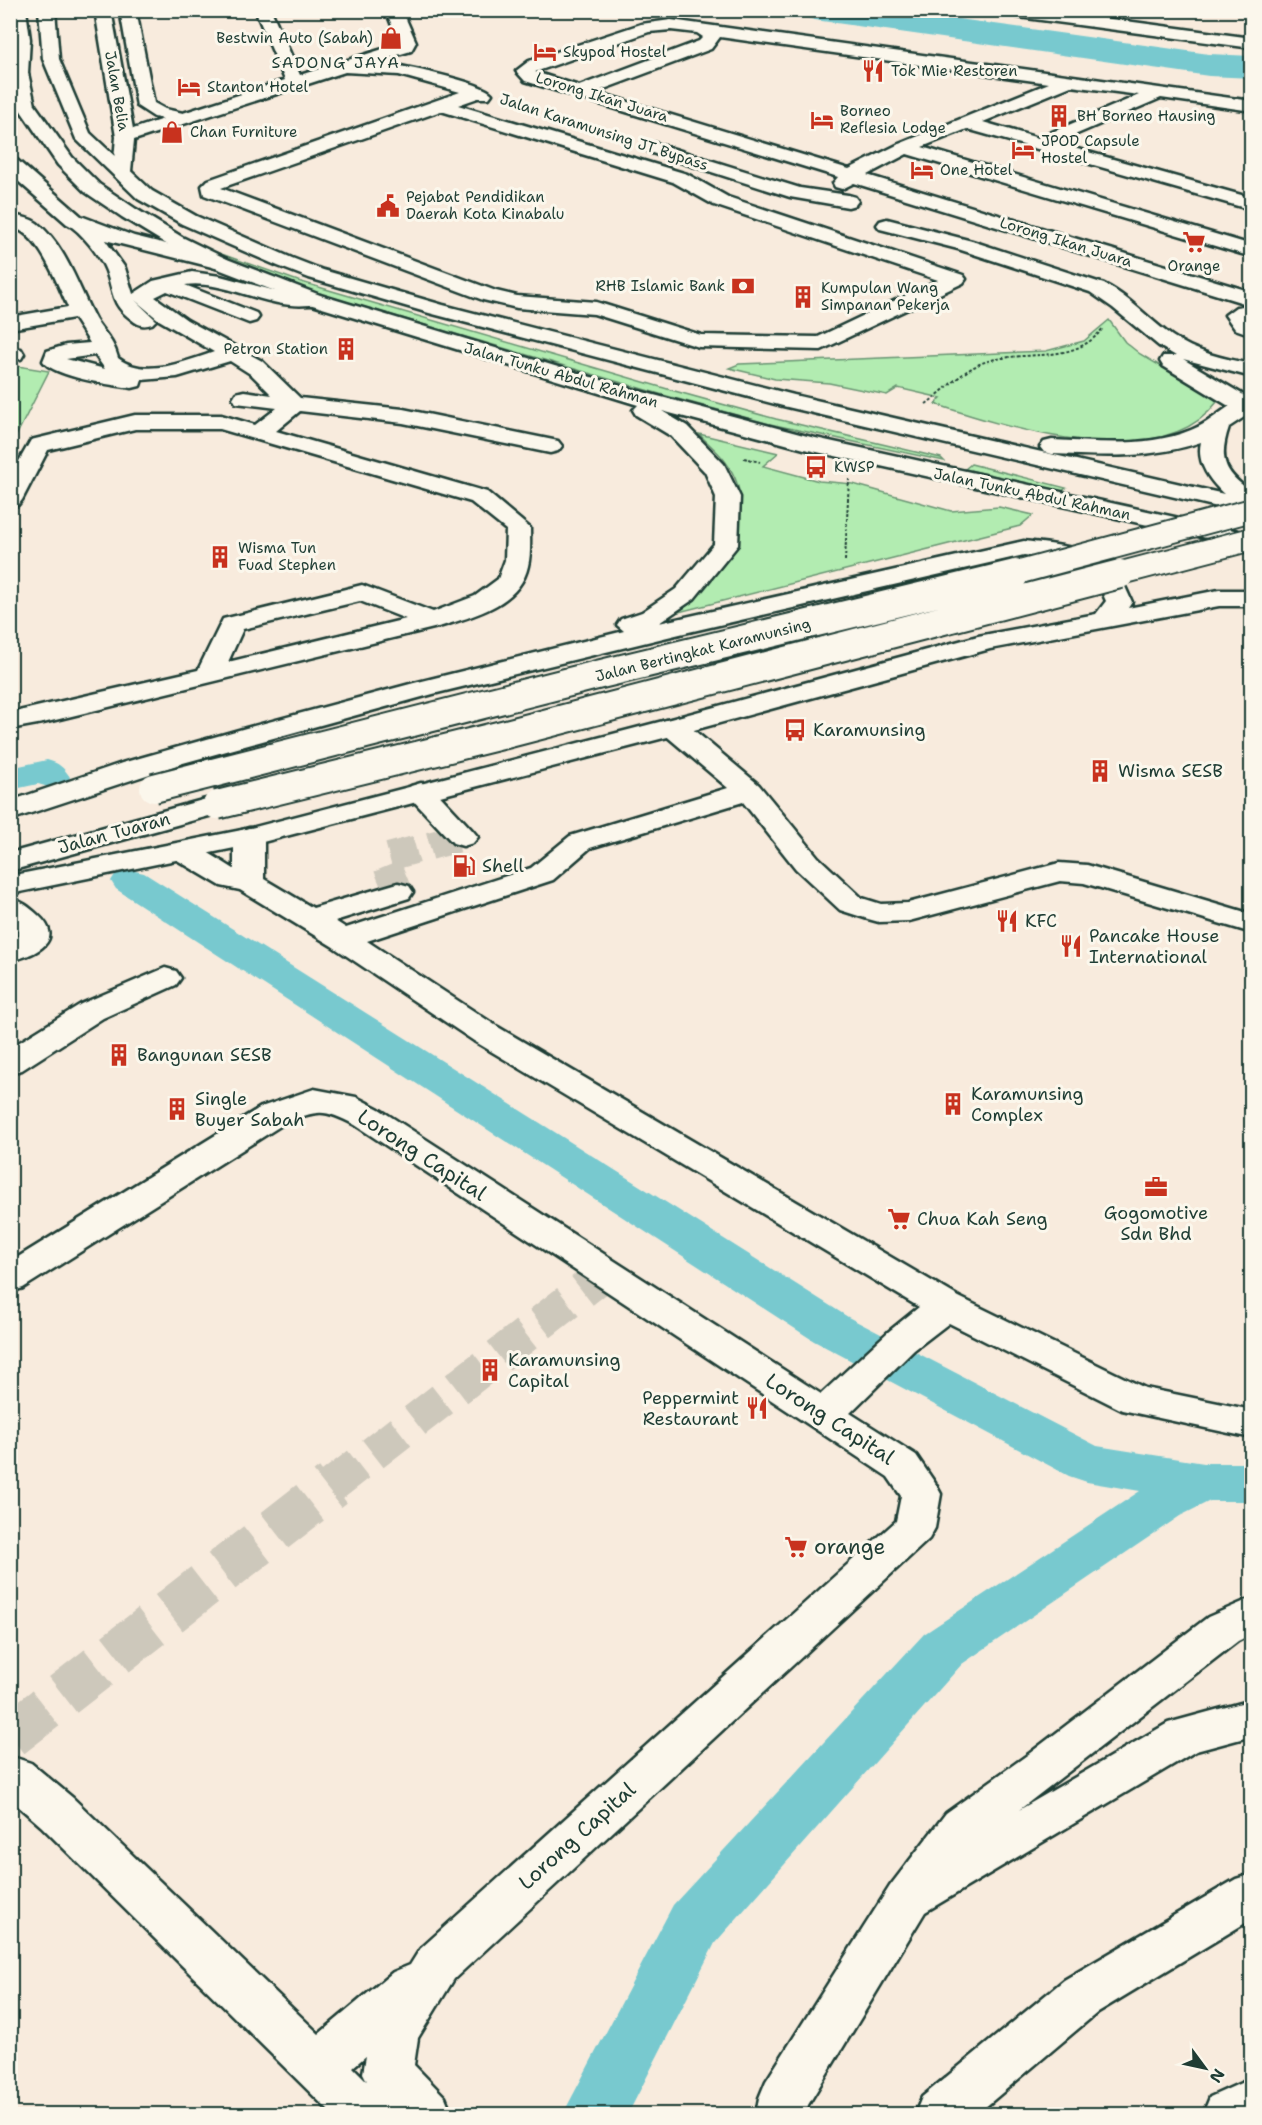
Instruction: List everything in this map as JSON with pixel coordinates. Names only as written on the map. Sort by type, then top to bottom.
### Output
[{"type":"main road","name":"Jalan Tunku Abdul Rahman","points":[[18,10],[16,45],[26,105],[65,161],[93,188],[129,213],[175,241],[220,263],[313,299],[616,392],[808,443],[1251,540]]},
{"type":"main road","name":"Jalan Tunku Abdul Rahman","points":[[47,10],[51,59],[82,135],[145,195],[189,220],[316,274],[436,309],[779,398],[1251,509]]},
{"type":"main road","name":"Jalan Belia","points":[[103,10],[125,136],[122,171]]},
{"type":"main road","points":[[128,10],[146,106],[160,113],[183,118]]},
{"type":"main road","points":[[263,10],[295,83]]},
{"type":"main road","points":[[125,136],[345,68],[405,47],[408,42],[394,10]]},
{"type":"main road","points":[[1004,10],[1251,43]]},
{"type":"main road","name":"Lorong Ikan Juara","points":[[1251,106],[671,25],[647,27],[524,71],[531,76],[781,152],[860,171],[988,218],[1169,275],[1251,298]]},
{"type":"main road","points":[[582,92],[705,45],[711,36],[701,29]]},
{"type":"main road","points":[[393,52],[397,62],[411,71]]},
{"type":"main road","name":"Jalan Karamunsing JT Bypass","points":[[345,68],[374,65],[411,71],[498,99]]},
{"type":"main road","points":[[965,245],[896,203],[881,199],[840,210],[839,187],[860,171],[905,148],[1070,81]]},
{"type":"main road","points":[[441,105],[680,178],[721,201],[956,279],[821,344],[699,341],[596,308],[517,302],[490,296],[211,191],[215,184],[477,92]]},
{"type":"main road","points":[[1039,144],[1159,93]]},
{"type":"main road","points":[[645,110],[684,105]]},
{"type":"main road","points":[[965,123],[1251,204]]},
{"type":"main road","points":[[781,152],[799,144],[800,140]]},
{"type":"main road","name":"Jalan Karamunsing JT Bypass","points":[[633,141],[797,193],[840,210]]},
{"type":"main road","points":[[905,148],[1251,251]]},
{"type":"main road","points":[[10,164],[74,220],[84,225],[125,239],[220,263]]},
{"type":"main road","points":[[1071,244],[1188,187]]},
{"type":"main road","points":[[831,237],[872,225],[904,219],[907,214],[906,208]]},
{"type":"main road","points":[[906,208],[938,210],[988,218]]},
{"type":"main road","points":[[965,245],[963,232],[966,226],[972,221],[988,218]]},
{"type":"main road","points":[[10,221],[21,222],[33,229],[51,254],[84,320],[116,367],[134,374],[151,375],[186,368],[230,372]]},
{"type":"main road","points":[[84,225],[115,268],[126,306],[230,372],[292,402],[403,416],[550,446]]},
{"type":"main road","points":[[872,225],[965,245],[1120,289],[1154,333],[1172,345],[1215,363],[1251,371]]},
{"type":"main road","points":[[115,268],[150,275],[183,276],[228,282],[272,297],[313,299]]},
{"type":"main road","points":[[150,275],[249,317]]},
{"type":"main road","points":[[150,275],[142,296],[156,309],[181,326],[230,372],[292,402]]},
{"type":"main road","points":[[1120,289],[1148,277],[1169,275]]},
{"type":"main road","points":[[929,471],[947,468],[958,463],[968,443],[1117,450],[1147,448],[1201,434],[1249,406],[1164,356],[1152,346],[1120,289]]},
{"type":"main road","points":[[1201,302],[1246,318]]},
{"type":"main road","points":[[10,323],[81,311]]},
{"type":"main road","points":[[34,319],[72,360],[141,382],[230,372]]},
{"type":"main road","points":[[72,360],[107,355]]},
{"type":"main road","points":[[221,422],[230,372]]},
{"type":"main road","points":[[576,649],[651,616],[684,594],[726,545],[728,497],[716,469],[679,431],[616,392]]},
{"type":"main road","points":[[259,433],[289,410],[292,402]]},
{"type":"main road","points":[[10,500],[39,445],[135,423],[221,422],[479,497],[518,528],[515,571],[500,593],[462,610],[431,620],[209,675],[10,721]]},
{"type":"main road","points":[[1220,423],[1211,449],[1216,468],[1229,489],[1251,503]]},
{"type":"main road","name":"Jalan Bertingkat Karamunsing","points":[[154,788],[597,675],[1030,570],[1251,509]]},
{"type":"main road","name":"Jalan Bertingkat Karamunsing","points":[[217,805],[506,734],[1251,540]]},
{"type":"main road","points":[[10,811],[54,794],[237,738],[576,649],[1024,548],[1066,554],[1100,568],[1111,583],[1119,602],[1106,618]]},
{"type":"main road","points":[[1219,598],[1251,586]]},
{"type":"main road","points":[[209,675],[232,624],[362,593],[431,620]]},
{"type":"main road","points":[[10,885],[249,837],[674,727],[987,642],[1219,598],[1251,598]]},
{"type":"main road","points":[[674,727],[749,791],[807,863],[851,904],[879,913],[909,912],[1059,872],[1088,874],[1251,924]]},
{"type":"main road","name":"Jalan Tuaran","points":[[10,822],[154,788]]},
{"type":"main road","points":[[343,939],[542,874],[580,842],[749,791]]},
{"type":"main road","points":[[421,792],[462,837]]},
{"type":"main road","name":"Jalan Tuaran","points":[[10,862],[217,805]]},
{"type":"main road","points":[[249,837],[249,883]]},
{"type":"main road","points":[[182,851],[232,880],[249,883],[343,939],[486,1034],[946,1306],[1136,1400],[1251,1424]]},
{"type":"main road","points":[[310,920],[398,892]]},
{"type":"main road","points":[[10,907],[34,928],[34,940],[10,952]]},
{"type":"main road","points":[[10,1063],[92,1011],[165,978]]},
{"type":"main road","name":"Lorong Capital","points":[[16,1269],[273,1115],[314,1100],[344,1105],[835,1402],[902,1466],[921,1494],[915,1528],[437,1964],[394,2032],[388,2073],[427,2115]]},
{"type":"main road","points":[[835,1402],[900,1341],[946,1306]]},
{"type":"main road","points":[[781,2115],[784,2098],[906,1901],[962,1827],[1242,1624]]},
{"type":"main road","points":[[906,1901],[1184,1736],[1251,1718]]},
{"type":"main road","points":[[10,1775],[15,1776],[57,1812],[318,2066],[365,2115]]},
{"type":"main road","points":[[940,2115],[1081,1996],[1251,1894]]},
{"type":"main road","points":[[318,2066],[437,1964]]},
{"type":"main road","points":[[1228,2115],[1251,2101]]},
{"type":"path","points":[[926,405],[982,363],[1069,351],[1089,342],[1101,332],[1105,323]]},
{"type":"path","points":[[707,460],[737,457],[765,463]]},
{"type":"path","points":[[841,479],[850,479],[845,571]]},
{"type":"green space","points":[[210,250],[298,281],[671,390],[776,419],[941,458],[944,461],[770,424],[663,395],[290,285],[205,252]]},
{"type":"green space","points":[[1109,320],[1125,342],[1140,354],[1214,398],[1217,402],[1192,425],[1159,437],[1122,442],[1082,440],[1041,434],[965,414],[935,404],[941,398],[898,388],[887,395],[829,383],[775,379],[729,368],[739,364],[1046,351],[1084,341]]},
{"type":"green space","points":[[10,365],[49,371],[11,446]]},
{"type":"green space","points":[[699,434],[778,453],[763,466],[819,481],[853,484],[951,511],[999,507],[1033,515],[1020,526],[679,612],[723,561],[733,541],[739,521],[740,501],[736,481],[722,457]]},
{"type":"green space","points":[[971,464],[1066,488],[1062,491],[965,469]]},
{"type":"waterway","points":[[815,10],[1209,65],[1252,67]]},
{"type":"waterway","points":[[10,779],[47,771],[52,777]]},
{"type":"waterway","points":[[130,881],[831,1329],[1087,1463],[1204,1482]]},
{"type":"waterway","points":[[595,2114],[694,1924],[943,1649],[1162,1502],[1204,1482]]},
{"type":"waterway","points":[[1204,1482],[1252,1482]]},
{"type":"tunnel","points":[[398,892],[384,858],[463,837]]},
{"type":"tunnel","points":[[331,1486],[605,1273]]},
{"type":"tunnel","points":[[10,1736],[333,1485]]},
{"type":"place","name":"Bestwin Auto (Sabah)","points":[[391,38]]},
{"type":"place","name":"Skypod Hostel","points":[[545,52]]},
{"type":"place","name":"Tok Mie Restoren","points":[[873,71]]},
{"type":"place","name":"Stanton Hotel","points":[[189,87]]},
{"type":"place","name":"BH Borneo Hausing","points":[[1059,116]]},
{"type":"place","name":"Borneo Reflesia Lodge","points":[[822,120]]},
{"type":"place","name":"Chan Furniture","points":[[172,132]]},
{"type":"place","name":"JPOD Capsule Hostel","points":[[1023,150]]},
{"type":"place","name":"One Hotel","points":[[922,170]]},
{"type":"place","name":"Pejabat Pendidikan Daerah Kota Kinabalu","points":[[388,206]]},
{"type":"place","name":"Orange","points":[[1194,242]]},
{"type":"place","name":"RHB Islamic Bank","points":[[743,286]]},
{"type":"place","name":"Kumpulan Wang Simpanan Pekerja","points":[[803,297]]},
{"type":"place","name":"Petron Station","points":[[346,349]]},
{"type":"place","name":"KWSP","points":[[816,467]]},
{"type":"place","name":"Wisma Tun Fuad Stephen","points":[[220,557]]},
{"type":"place","name":"Karamunsing","points":[[795,730]]},
{"type":"place","name":"Wisma SESB","points":[[1100,771]]},
{"type":"place","name":"Shell","points":[[464,866]]},
{"type":"place","name":"KFC","points":[[1007,921]]},
{"type":"place","name":"Pancake House International","points":[[1071,946]]},
{"type":"place","name":"Bangunan SESB","points":[[119,1055]]},
{"type":"place","name":"Karamunsing Complex","points":[[953,1104]]},
{"type":"place","name":"Single Buyer Sabah","points":[[177,1109]]},
{"type":"place","name":"Gogomotive Sdn Bhd","points":[[1156,1187]]},
{"type":"place","name":"Chua Kah Seng","points":[[899,1219]]},
{"type":"place","name":"Karamunsing Capital","points":[[490,1370]]},
{"type":"place","name":"Peppermint Restaurant","points":[[757,1408]]},
{"type":"place","name":"orange","points":[[796,1547]]},
{"type":"district","name":"SADONG JAYA","points":[[336,62]]}]
